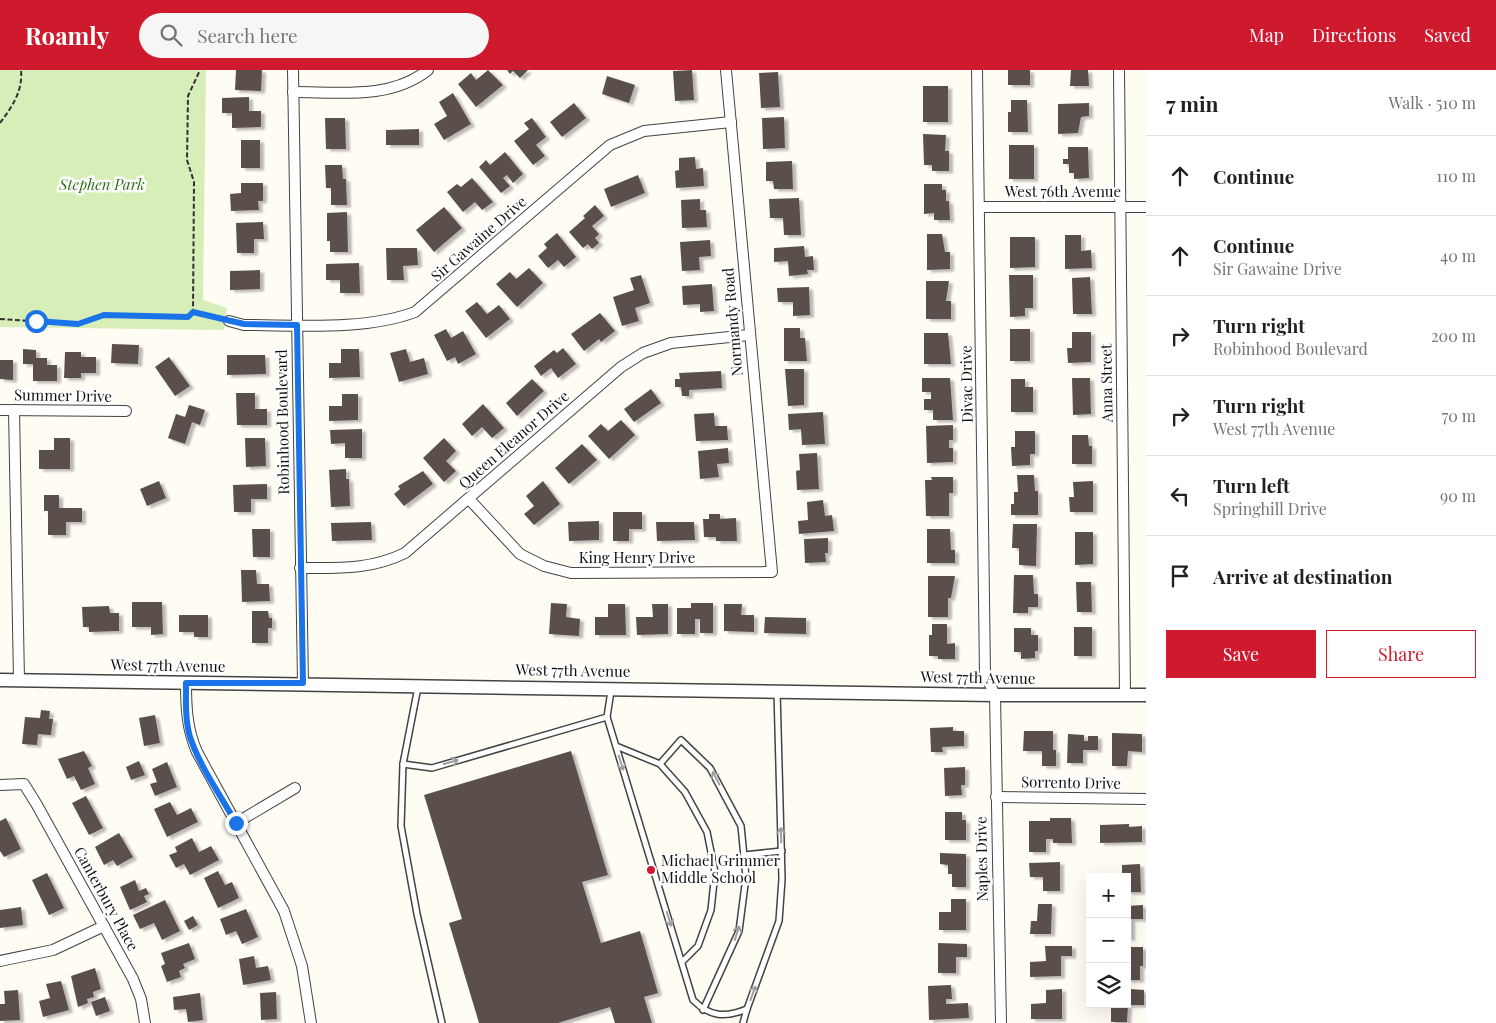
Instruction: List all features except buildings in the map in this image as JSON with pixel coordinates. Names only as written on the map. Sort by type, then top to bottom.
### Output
[{"type":"street","name":"Robinhood Boulevard","points":[[293,70],[303,683]]},
{"type":"street","points":[[293,92],[368,92],[386,90],[403,85],[428,70]]},
{"type":"street","name":"Normandy Road","points":[[726,70],[772,572]]},
{"type":"street","name":"Divac Drive","points":[[977,70],[985,674],[995,695]]},
{"type":"street","name":"Anna Street","points":[[1119,70],[1125,695]]},
{"type":"street","name":"Sir Gawaine Drive","points":[[229,321],[244,324],[297,325],[396,320],[415,312],[610,146],[644,131],[731,122]]},
{"type":"street","name":"West 76th Avenue","points":[[980,207],[1146,207]]},
{"type":"street","name":"Queen Eleanor Drive","points":[[300,568],[359,568],[386,562],[405,553],[469,500],[621,367],[643,353],[671,343],[749,335]]},
{"type":"street","name":"Summer Drive","points":[[0,410],[126,411]]},
{"type":"street","points":[[14,410],[19,680]]},
{"type":"street","name":"King Henry Drive","points":[[469,500],[520,554],[544,566],[571,573],[772,572]]},
{"type":"street","name":"West 77th Avenue","points":[[0,680],[418,684],[995,695],[1146,695]]},
{"type":"street","points":[[186,683],[186,715],[190,736],[284,910],[294,935],[308,991],[311,1023]]},
{"type":"street","name":"Naples Drive","points":[[995,695],[1001,1023]]},
{"type":"street","name":"Canterbury Place","points":[[0,785],[24,784],[133,979],[141,999],[145,1023]]},
{"type":"street","points":[[236,823],[295,788]]},
{"type":"street","name":"Sorrento Drive","points":[[996,797],[1146,799]]},
{"type":"street","points":[[0,961],[53,950],[104,926]]},
{"type":"lane","points":[[418,684],[404,764],[401,826],[417,914],[442,1023]]},
{"type":"lane","points":[[612,688],[607,716],[693,1000],[703,1010],[728,1016],[747,1010]]},
{"type":"lane","points":[[743,1023],[778,921],[782,878],[782,851],[777,691]]},
{"type":"lane","points":[[404,764],[432,768],[607,716]]},
{"type":"lane","points":[[660,764],[681,740],[710,768],[741,826],[746,877],[739,932],[703,1010]]},
{"type":"lane","points":[[616,746],[660,764],[685,792],[708,832],[715,872],[711,910],[698,946],[682,962]]},
{"type":"lane","points":[[744,856],[782,851]]},
{"type":"path","points":[[0,123],[11,109],[22,83],[22,70]]},
{"type":"path","points":[[0,319],[78,324],[104,315],[188,317],[193,312],[194,182],[187,160],[188,96],[200,70]]},
{"type":"path","points":[[193,312],[229,321]]},
{"type":"green space","name":"Stephen Park","points":[[0,70],[206,70],[203,300],[227,308],[224,330],[0,327]]},
{"type":"place","name":"Michael Grimmer Middle School","points":[[651,870]]},
{"type":"route","points":[[36,321],[78,324],[104,315],[188,317],[193,312],[244,324],[297,325],[303,683],[186,683],[186,715],[190,736],[236,823]]}]
